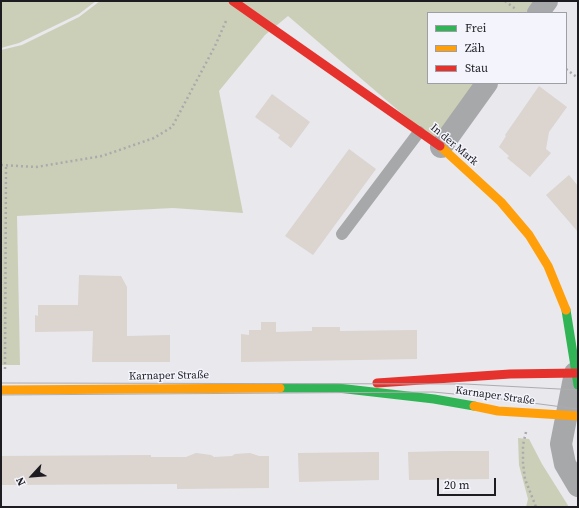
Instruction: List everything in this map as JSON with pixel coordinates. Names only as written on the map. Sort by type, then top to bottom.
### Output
[{"type":"main road","name":"In der Mark","points":[[234,2],[441,147],[501,202],[529,235],[548,266],[566,310],[577,377]]},
{"type":"main road","name":"Karnaper Straße","points":[[338,388],[358,384],[510,374],[577,377]]},
{"type":"main road","name":"Karnaper Straße","points":[[3,390],[206,387],[338,388],[434,399],[498,410],[572,416]]},
{"type":"street","points":[[539,12],[547,1]]},
{"type":"street","points":[[441,147],[486,84]]},
{"type":"street","points":[[577,377],[572,416],[561,444],[565,464],[578,486]]},
{"type":"lane","points":[[342,234],[419,132]]},
{"type":"path","points":[[504,1],[521,12]]},
{"type":"path","points":[[1,165],[36,167],[102,156],[154,138],[172,127],[215,46],[234,2]]},
{"type":"path","points":[[567,70],[578,78]]},
{"type":"path","points":[[3,390],[6,166]]},
{"type":"path","points":[[530,413],[523,445],[522,463],[525,480],[536,507]]},
{"type":"green space","points":[[1,1],[96,1],[79,14],[19,43],[1,48]]},
{"type":"green space","points":[[100,1],[547,1],[539,12],[427,12],[427,84],[486,84],[441,147],[288,16],[265,35],[219,91],[243,213],[173,208],[17,216],[20,365],[1,365],[1,50],[22,45],[79,17]]},
{"type":"green space","points":[[518,438],[529,439],[542,464],[569,507],[526,507],[528,499],[519,465]]},
{"type":"building","points":[[539,86],[567,107],[549,132],[546,149],[551,153],[530,177],[507,158],[509,156],[499,147],[506,136],[505,135]]},
{"type":"building","points":[[272,94],[310,122],[291,148],[278,138],[280,135],[255,117]]},
{"type":"building","points":[[349,149],[376,169],[313,255],[285,236]]},
{"type":"building","points":[[569,175],[578,186],[578,232],[546,195]]},
{"type":"building","points":[[79,275],[121,276],[127,287],[127,336],[170,335],[170,362],[92,362],[93,331],[35,332],[35,315],[38,316],[38,305],[78,305]]},
{"type":"building","points":[[261,322],[276,322],[276,332],[312,331],[312,327],[340,327],[340,331],[417,330],[417,359],[241,362],[241,334],[249,335],[249,330],[261,330]]},
{"type":"building","points":[[489,451],[489,479],[409,480],[408,452]]},
{"type":"building","points":[[379,452],[379,480],[299,482],[298,453]]},
{"type":"building","points":[[196,453],[211,455],[214,457],[250,453],[259,456],[269,456],[269,488],[177,489],[177,484],[1,485],[1,456],[151,455],[151,457],[186,457]]},
{"type":"tram line","points":[[1,383],[465,384],[578,390]]},
{"type":"tram line","points":[[1,395],[433,392],[486,397],[578,409]]},
{"type":"traffic: fast","points":[[566,310],[578,385]]},
{"type":"traffic: fast","points":[[280,388],[338,388],[434,399],[474,406]]},
{"type":"traffic: slow","points":[[440,146],[501,202],[529,235],[548,266],[566,310]]},
{"type":"traffic: slow","points":[[1,390],[280,388]]},
{"type":"traffic: slow","points":[[474,406],[498,411],[578,416]]},
{"type":"traffic: jam","points":[[233,1],[440,146]]},
{"type":"traffic: jam","points":[[377,383],[510,374],[578,373]]}]
